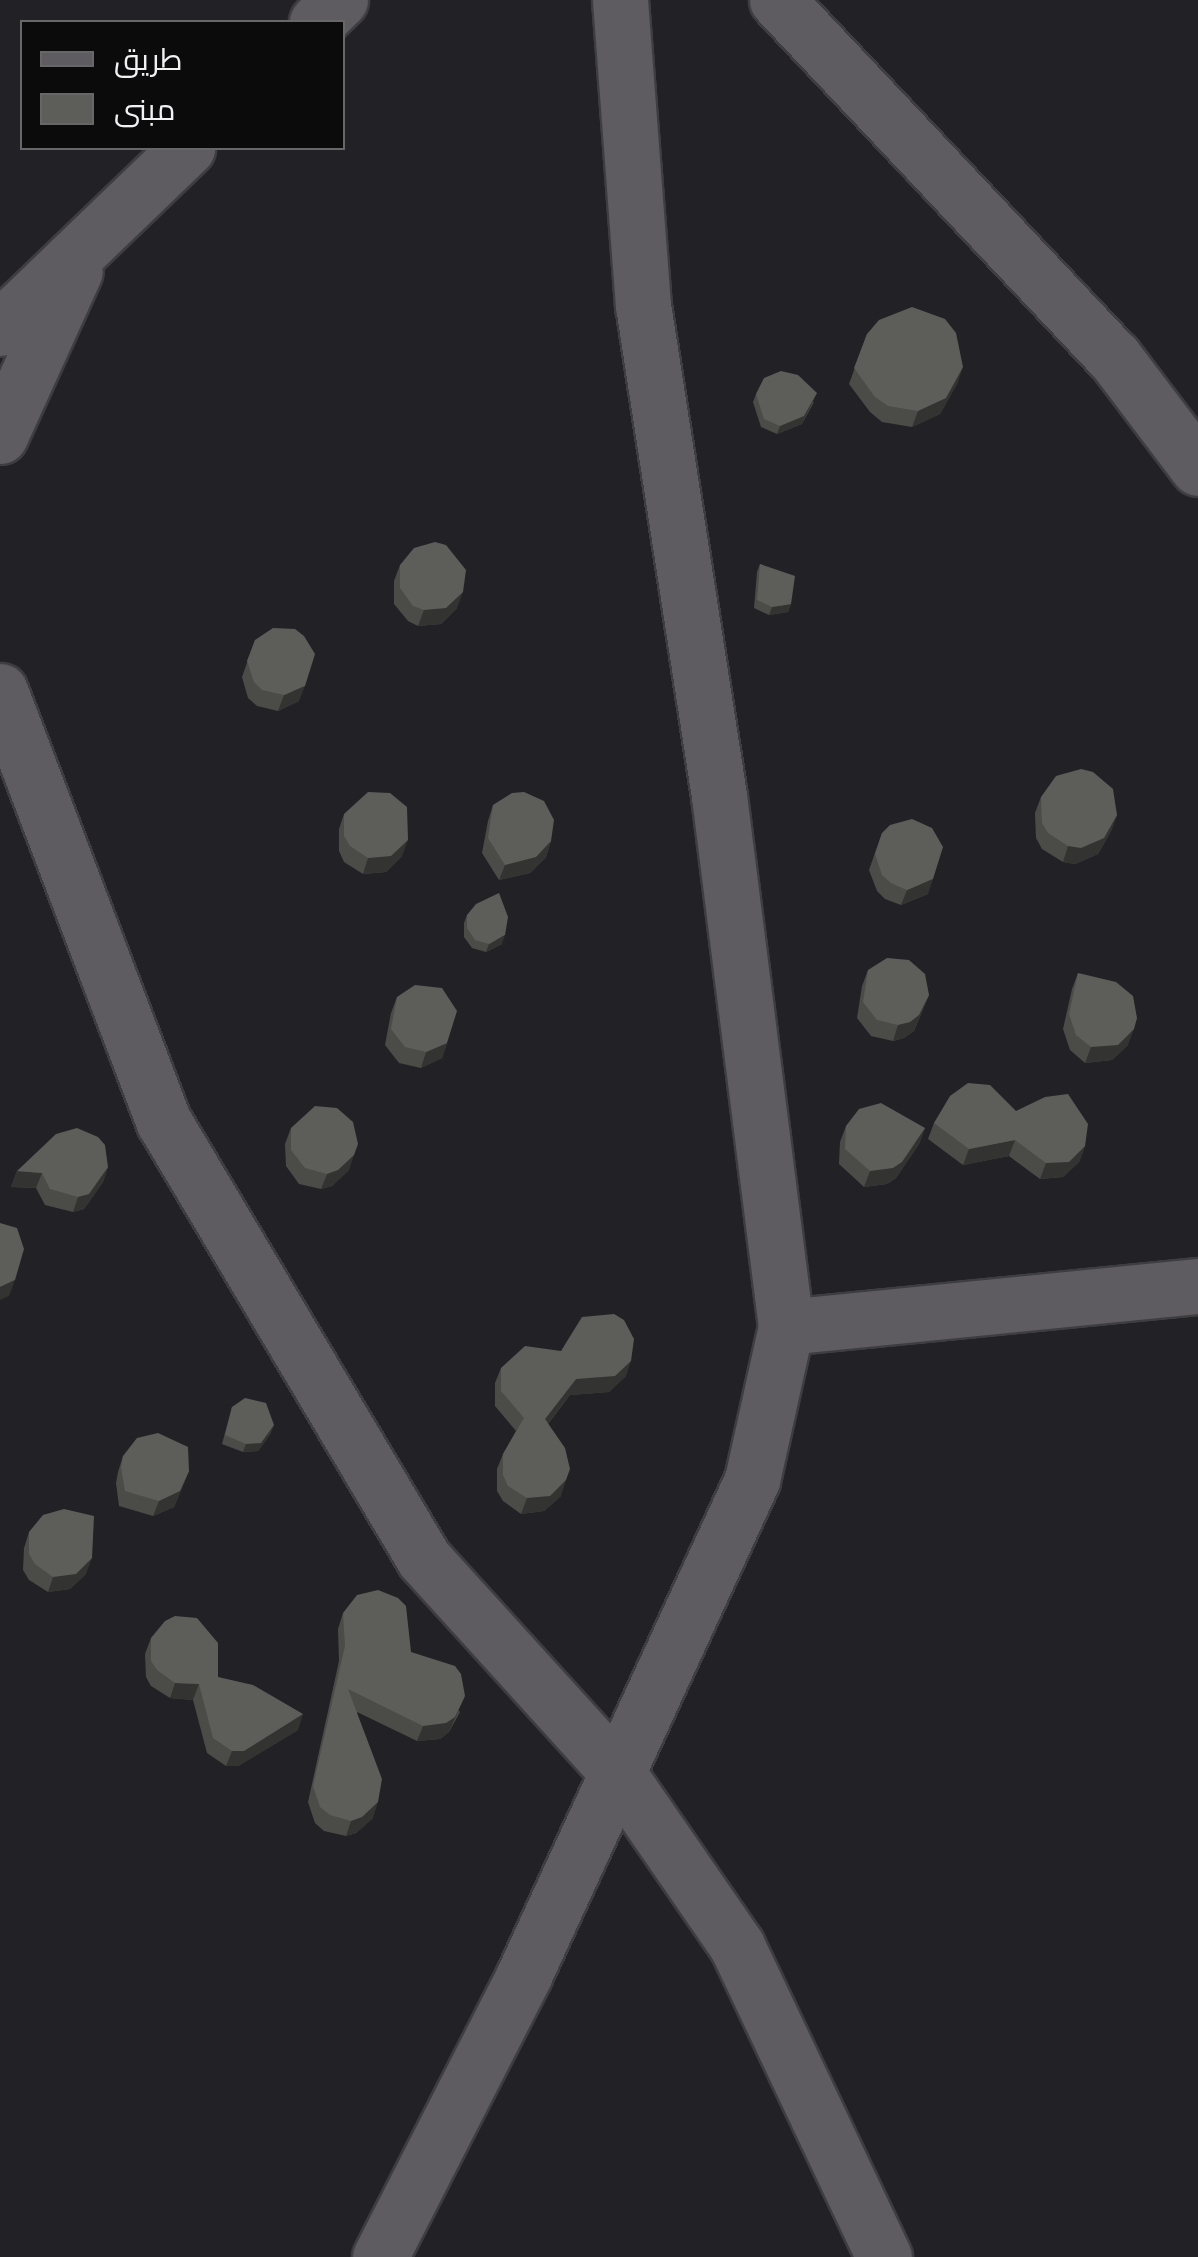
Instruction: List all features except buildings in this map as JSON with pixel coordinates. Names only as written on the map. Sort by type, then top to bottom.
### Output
[{"type":"street","points":[[319,20],[340,0]]},
{"type":"street","points":[[380,2257],[524,1975],[752,1480],[786,1327],[719,796],[642,306],[620,0]]},
{"type":"street","points":[[776,0],[1114,357],[1198,468]]},
{"type":"street","points":[[0,328],[185,150]]},
{"type":"street","points":[[0,436],[88,243]]},
{"type":"street","points":[[0,691],[164,1122],[424,1560],[617,1772],[737,1946],[884,2257]]},
{"type":"street","points":[[786,1327],[1198,1286]]}]
